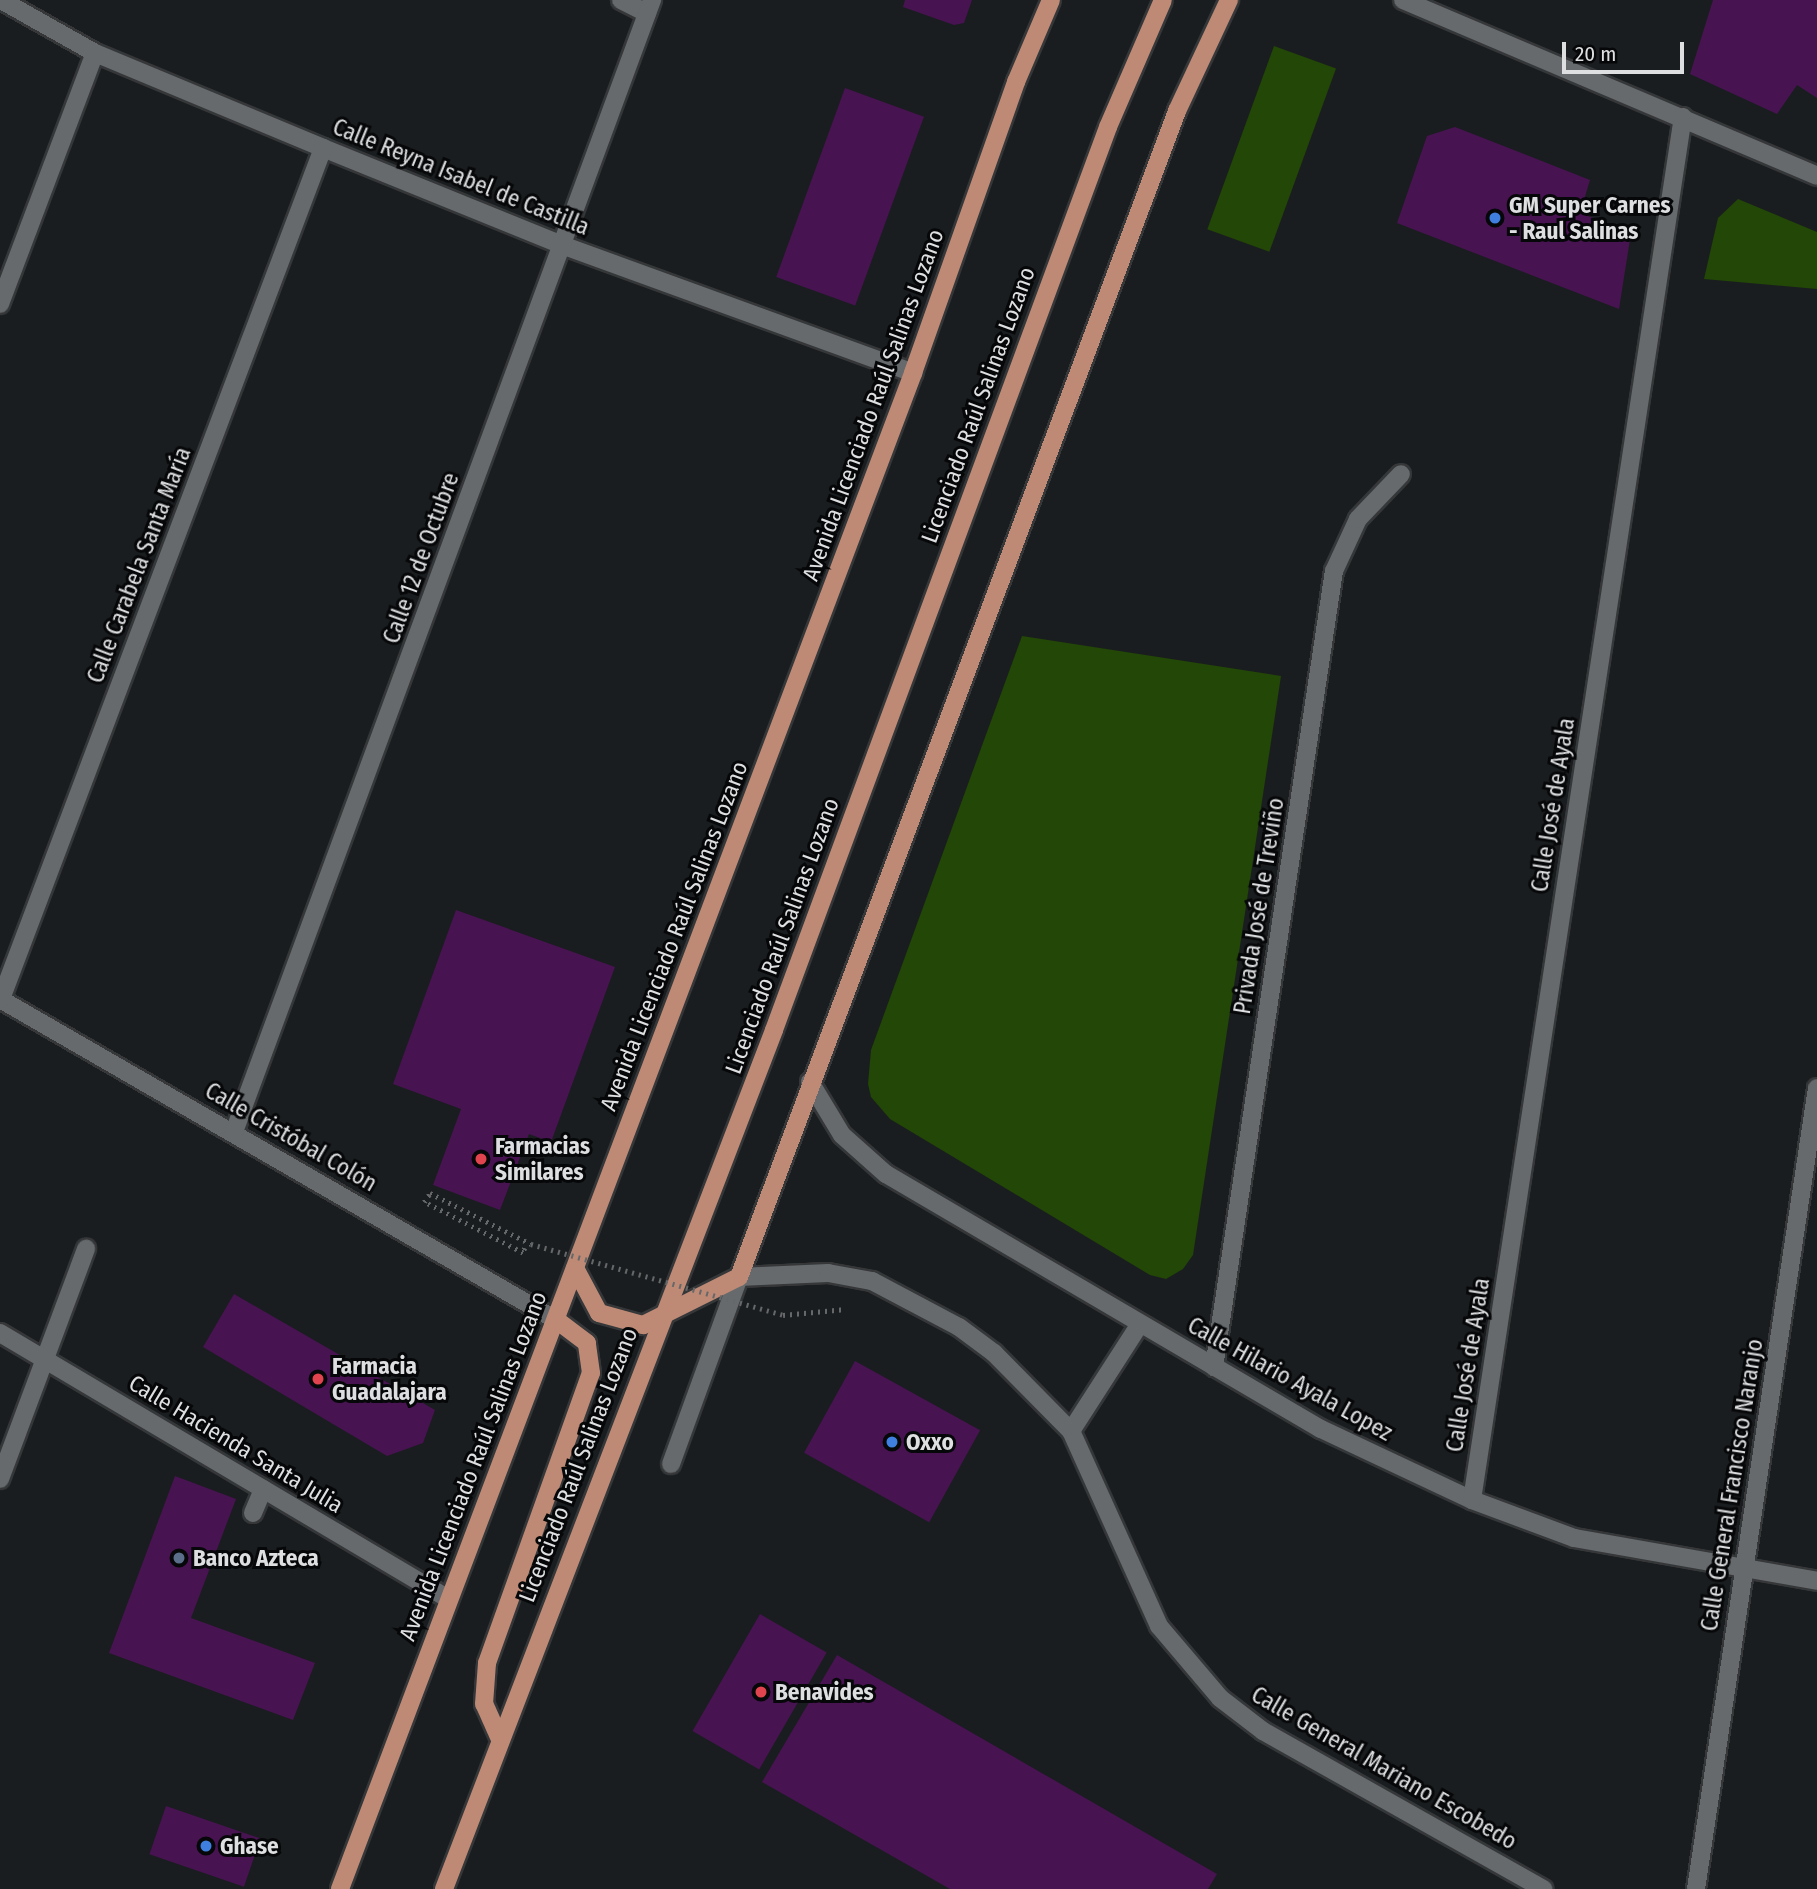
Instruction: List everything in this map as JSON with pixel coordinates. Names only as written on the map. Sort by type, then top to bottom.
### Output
[{"type":"main road","name":"Avenida Licenciado Raúl Salinas Lozano","points":[[340,1889],[447,1598],[556,1320],[913,373],[1016,82],[1051,0]]},
{"type":"main road","name":"Licenciado Raúl Salinas Lozano","points":[[444,1889],[499,1737],[779,1017],[1108,127],[1163,0]]},
{"type":"main road","points":[[575,1268],[598,1313],[628,1324],[661,1319],[739,1277],[810,1082],[1177,111],[1229,0]]},
{"type":"main road","points":[[499,1737],[484,1704],[487,1663],[591,1373],[587,1343],[556,1320]]},
{"type":"street","name":"Calle Reyna Isabel de Castilla","points":[[1,0],[95,53],[323,148],[562,245],[913,373]]},
{"type":"street","points":[[621,0],[650,6]]},
{"type":"street","points":[[1403,0],[1817,176]]},
{"type":"street","name":"Calle 12 de Octubre","points":[[234,1132],[650,6]]},
{"type":"street","points":[[0,304],[4,280],[95,53]]},
{"type":"street","name":"Calle José de Ayala","points":[[1472,1500],[1683,117]]},
{"type":"street","name":"Calle Carabela Santa María","points":[[1,999],[323,148]]},
{"type":"street","name":"Privada José de Treviño","points":[[1214,1367],[1335,571],[1358,519],[1401,474]]},
{"type":"street","name":"Calle Cristóbal Colón","points":[[1,999],[556,1320]]},
{"type":"street","name":"Calle Hilario Ayala Lopez","points":[[810,1082],[842,1135],[863,1157],[1140,1324],[1321,1429],[1472,1500],[1574,1538],[1817,1581]]},
{"type":"street","name":"Calle General Francisco Naranjo","points":[[1696,1889],[1817,1088]]},
{"type":"street","points":[[0,1479],[86,1249]]},
{"type":"street","name":"Calle General Mariano Escobedo","points":[[739,1277],[828,1273],[872,1281],[959,1327],[985,1346],[1071,1431],[1159,1626],[1220,1698],[1263,1731],[1543,1889]]},
{"type":"street","points":[[671,1464],[739,1277]]},
{"type":"street","points":[[1071,1431],[1140,1324]]},
{"type":"street","name":"Calle Hacienda Santa Julia","points":[[0,1333],[447,1598]]},
{"type":"street","points":[[253,1513],[263,1489]]},
{"type":"path","points":[[526,1248],[523,1253],[424,1202],[430,1193],[531,1244],[783,1315],[861,1307]]},
{"type":"green space","points":[[1274,46],[1336,69],[1269,252],[1207,229]]},
{"type":"green space","points":[[1738,199],[1817,232],[1817,289],[1704,279],[1718,218]]},
{"type":"green space","points":[[1022,636],[1281,676],[1193,1255],[1183,1269],[1166,1279],[1150,1275],[890,1119],[871,1097],[868,1084],[871,1050]]},
{"type":"building","points":[[905,0],[972,0],[964,23],[954,25],[903,7]]},
{"type":"building","points":[[1713,0],[1817,0],[1817,98],[1797,85],[1777,114],[1690,74]]},
{"type":"building","points":[[845,88],[924,117],[855,306],[776,277]]},
{"type":"building","name":"GM Super Carnes - Raul Salinas","points":[[1455,127],[1590,180],[1580,213],[1631,233],[1619,309],[1397,223],[1427,136]]},
{"type":"building","points":[[456,910],[615,967],[551,1142],[529,1134],[500,1210],[433,1185],[461,1109],[393,1084]]},
{"type":"building","name":"Farmacia Guadalajara","points":[[234,1294],[435,1410],[423,1443],[387,1456],[203,1347]]},
{"type":"building","name":"Oxxo","points":[[855,1361],[980,1430],[929,1522],[804,1453]]},
{"type":"building","name":"Banco Azteca","points":[[175,1476],[236,1499],[191,1618],[315,1663],[293,1720],[109,1653]]},
{"type":"building","name":"Benavides","points":[[760,1614],[827,1652],[759,1769],[692,1731]]},
{"type":"building","points":[[837,1655],[1217,1874],[1208,1889],[950,1889],[762,1782]]},
{"type":"building","name":"Ghase","points":[[166,1806],[261,1839],[244,1887],[149,1854]]},
{"type":"place","name":"GM Super Carnes - Raul Salinas","points":[[1495,218]]},
{"type":"place","name":"Farmacias Similares","points":[[481,1159]]},
{"type":"place","name":"Farmacia Guadalajara","points":[[318,1379]]},
{"type":"place","name":"Oxxo","points":[[892,1442]]},
{"type":"place","name":"Banco Azteca","points":[[179,1558]]},
{"type":"place","name":"Benavides","points":[[761,1692]]},
{"type":"place","name":"Ghase","points":[[206,1846]]}]
